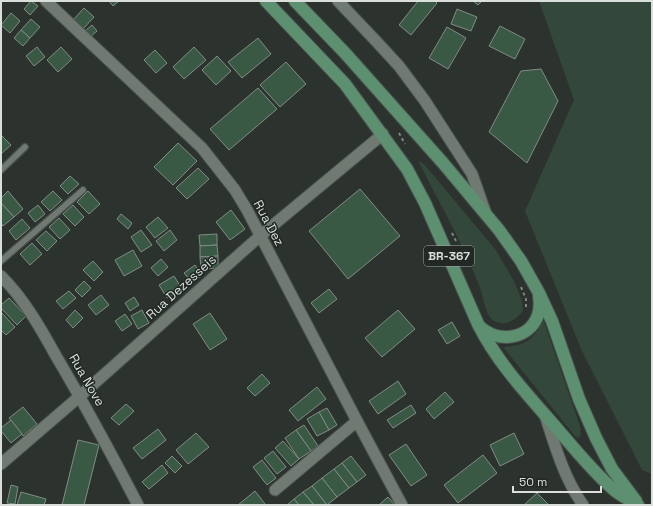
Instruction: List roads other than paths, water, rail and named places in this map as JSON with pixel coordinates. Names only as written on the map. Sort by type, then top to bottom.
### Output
[{"type":"main road","name":"BR-367","points":[[266,1],[345,84],[407,168],[425,203],[488,344],[544,414],[589,464],[614,490],[638,505]]},
{"type":"main road","name":"BR-367","points":[[295,1],[345,53],[443,163],[499,230],[521,261],[552,321],[579,399],[596,438],[612,469],[638,505]]},
{"type":"main road","name":"BR-367","points":[[478,324],[485,332],[494,336],[505,338],[524,332],[532,325],[537,316],[540,306],[539,294]]},
{"type":"street","name":"Rua Dez","points":[[46,1],[202,148],[235,190],[402,505]]},
{"type":"street","points":[[338,1],[399,66],[425,101],[472,174],[485,214]]},
{"type":"street","name":"Rua Dezesseis","points":[[1,464],[260,236],[383,134]]},
{"type":"street","name":"Rua Nove","points":[[1,277],[18,294],[30,311],[80,396],[138,505]]},
{"type":"street","points":[[544,414],[562,467],[573,491],[583,505]]},
{"type":"street","points":[[275,490],[357,421]]},
{"type":"lane","points":[[1,170],[25,147]]},
{"type":"lane","points":[[1,261],[83,190]]}]
